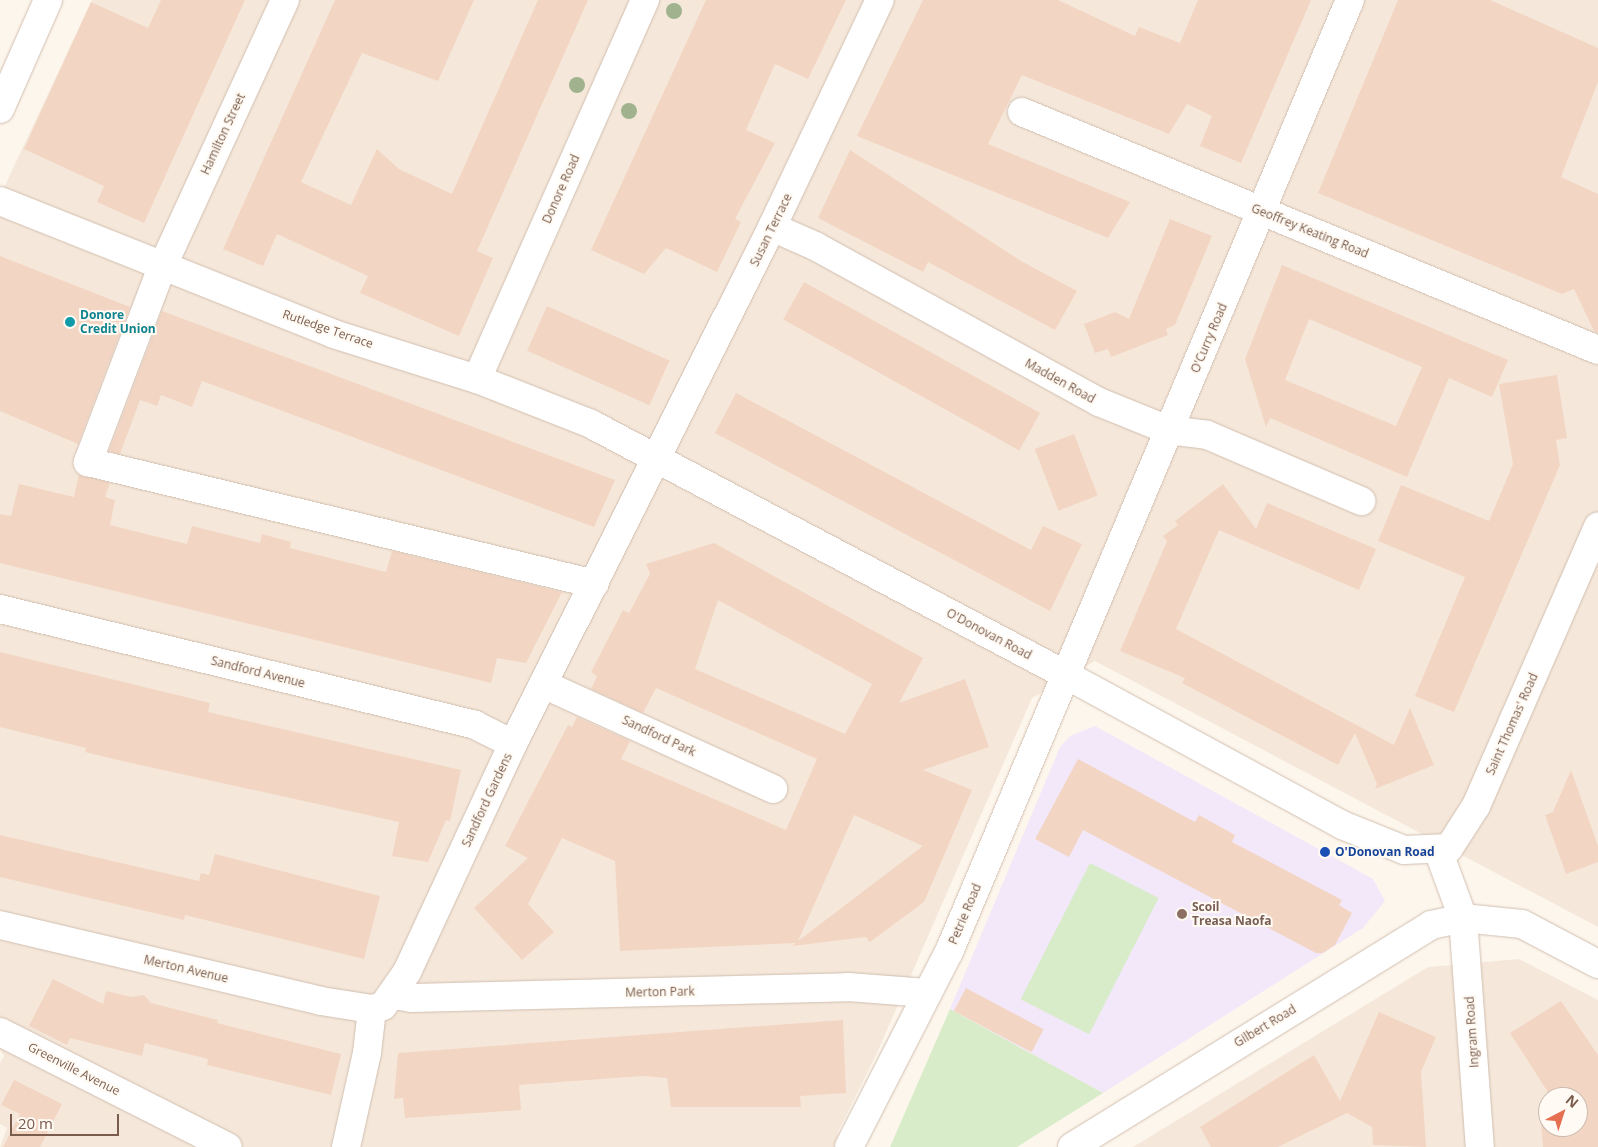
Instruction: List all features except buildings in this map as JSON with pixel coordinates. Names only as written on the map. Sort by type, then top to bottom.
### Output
[{"type":"street","points":[[0,109],[48,0]]},
{"type":"street","name":"Hamilton Street","points":[[285,0],[162,267],[88,462],[595,584]]},
{"type":"street","name":"Donore Road","points":[[477,379],[646,0]]},
{"type":"street","name":"Susan Terrace","points":[[656,457],[772,227],[880,0]]},
{"type":"street","name":"O'Curry Road","points":[[1066,675],[1168,430],[1263,212],[1350,0]]},
{"type":"street","name":"Geoffrey Keating Road","points":[[1022,112],[1598,350]]},
{"type":"street","name":"Rutledge Terrace","points":[[0,200],[162,267],[334,334],[477,379],[592,424],[656,457]]},
{"type":"street","name":"Madden Road","points":[[772,227],[815,246],[1099,402],[1168,430],[1207,435],[1361,501]]},
{"type":"street","name":"Sandford Gardens","points":[[346,1147],[367,1053],[383,1002],[595,584],[656,457]]},
{"type":"street","name":"O'Donovan Road","points":[[656,457],[1374,840],[1404,850],[1438,850]]},
{"type":"street","name":"Saint Thomas' Road","points":[[1438,850],[1449,848],[1476,806],[1598,526]]},
{"type":"street","name":"Sandford Avenue","points":[[0,610],[474,725],[513,744]]},
{"type":"street","name":"Petrie Road","points":[[849,1147],[949,952],[1066,675]]},
{"type":"street","name":"Sandford Park","points":[[543,684],[773,789]]},
{"type":"street","name":"Ingram Road","points":[[1438,850],[1463,918],[1480,1147]]},
{"type":"street","points":[[1463,918],[1522,924],[1598,964]]},
{"type":"street","name":"Gilbert Road","points":[[1072,1147],[1431,925],[1463,918]]},
{"type":"street","name":"Merton Avenue","points":[[0,925],[321,1001],[383,1002]]},
{"type":"street","name":"Merton Park","points":[[383,1002],[412,998],[848,987],[928,993]]},
{"type":"street","name":"Greenville Avenue","points":[[0,1032],[227,1147]]},
{"type":"shaded area","points":[[92,0],[1598,0],[1598,927],[1095,661],[1032,698],[877,1053],[839,1130],[835,1147],[0,1147],[7,1128],[0,1124],[0,1063],[4,1056],[0,1049],[0,196]]},
{"type":"shaded area","name":"Scoil Treasa Naofa","points":[[1095,726],[1373,879],[1385,901],[1363,928],[1103,1093],[950,1009],[1060,747],[1070,736]]},
{"type":"shaded area","points":[[1519,959],[1598,1000],[1598,1147],[1133,1147],[1428,967]]},
{"type":"green space","points":[[1090,863],[1159,898],[1089,1034],[1021,999]]},
{"type":"green space","points":[[950,1009],[1103,1093],[1017,1147],[890,1147]]},
{"type":"place","name":"Donore Credit Union","points":[[70,322]]},
{"type":"place","name":"O'Donovan Road","points":[[1325,852]]},
{"type":"place","name":"Scoil Treasa Naofa","points":[[1182,914]]}]
